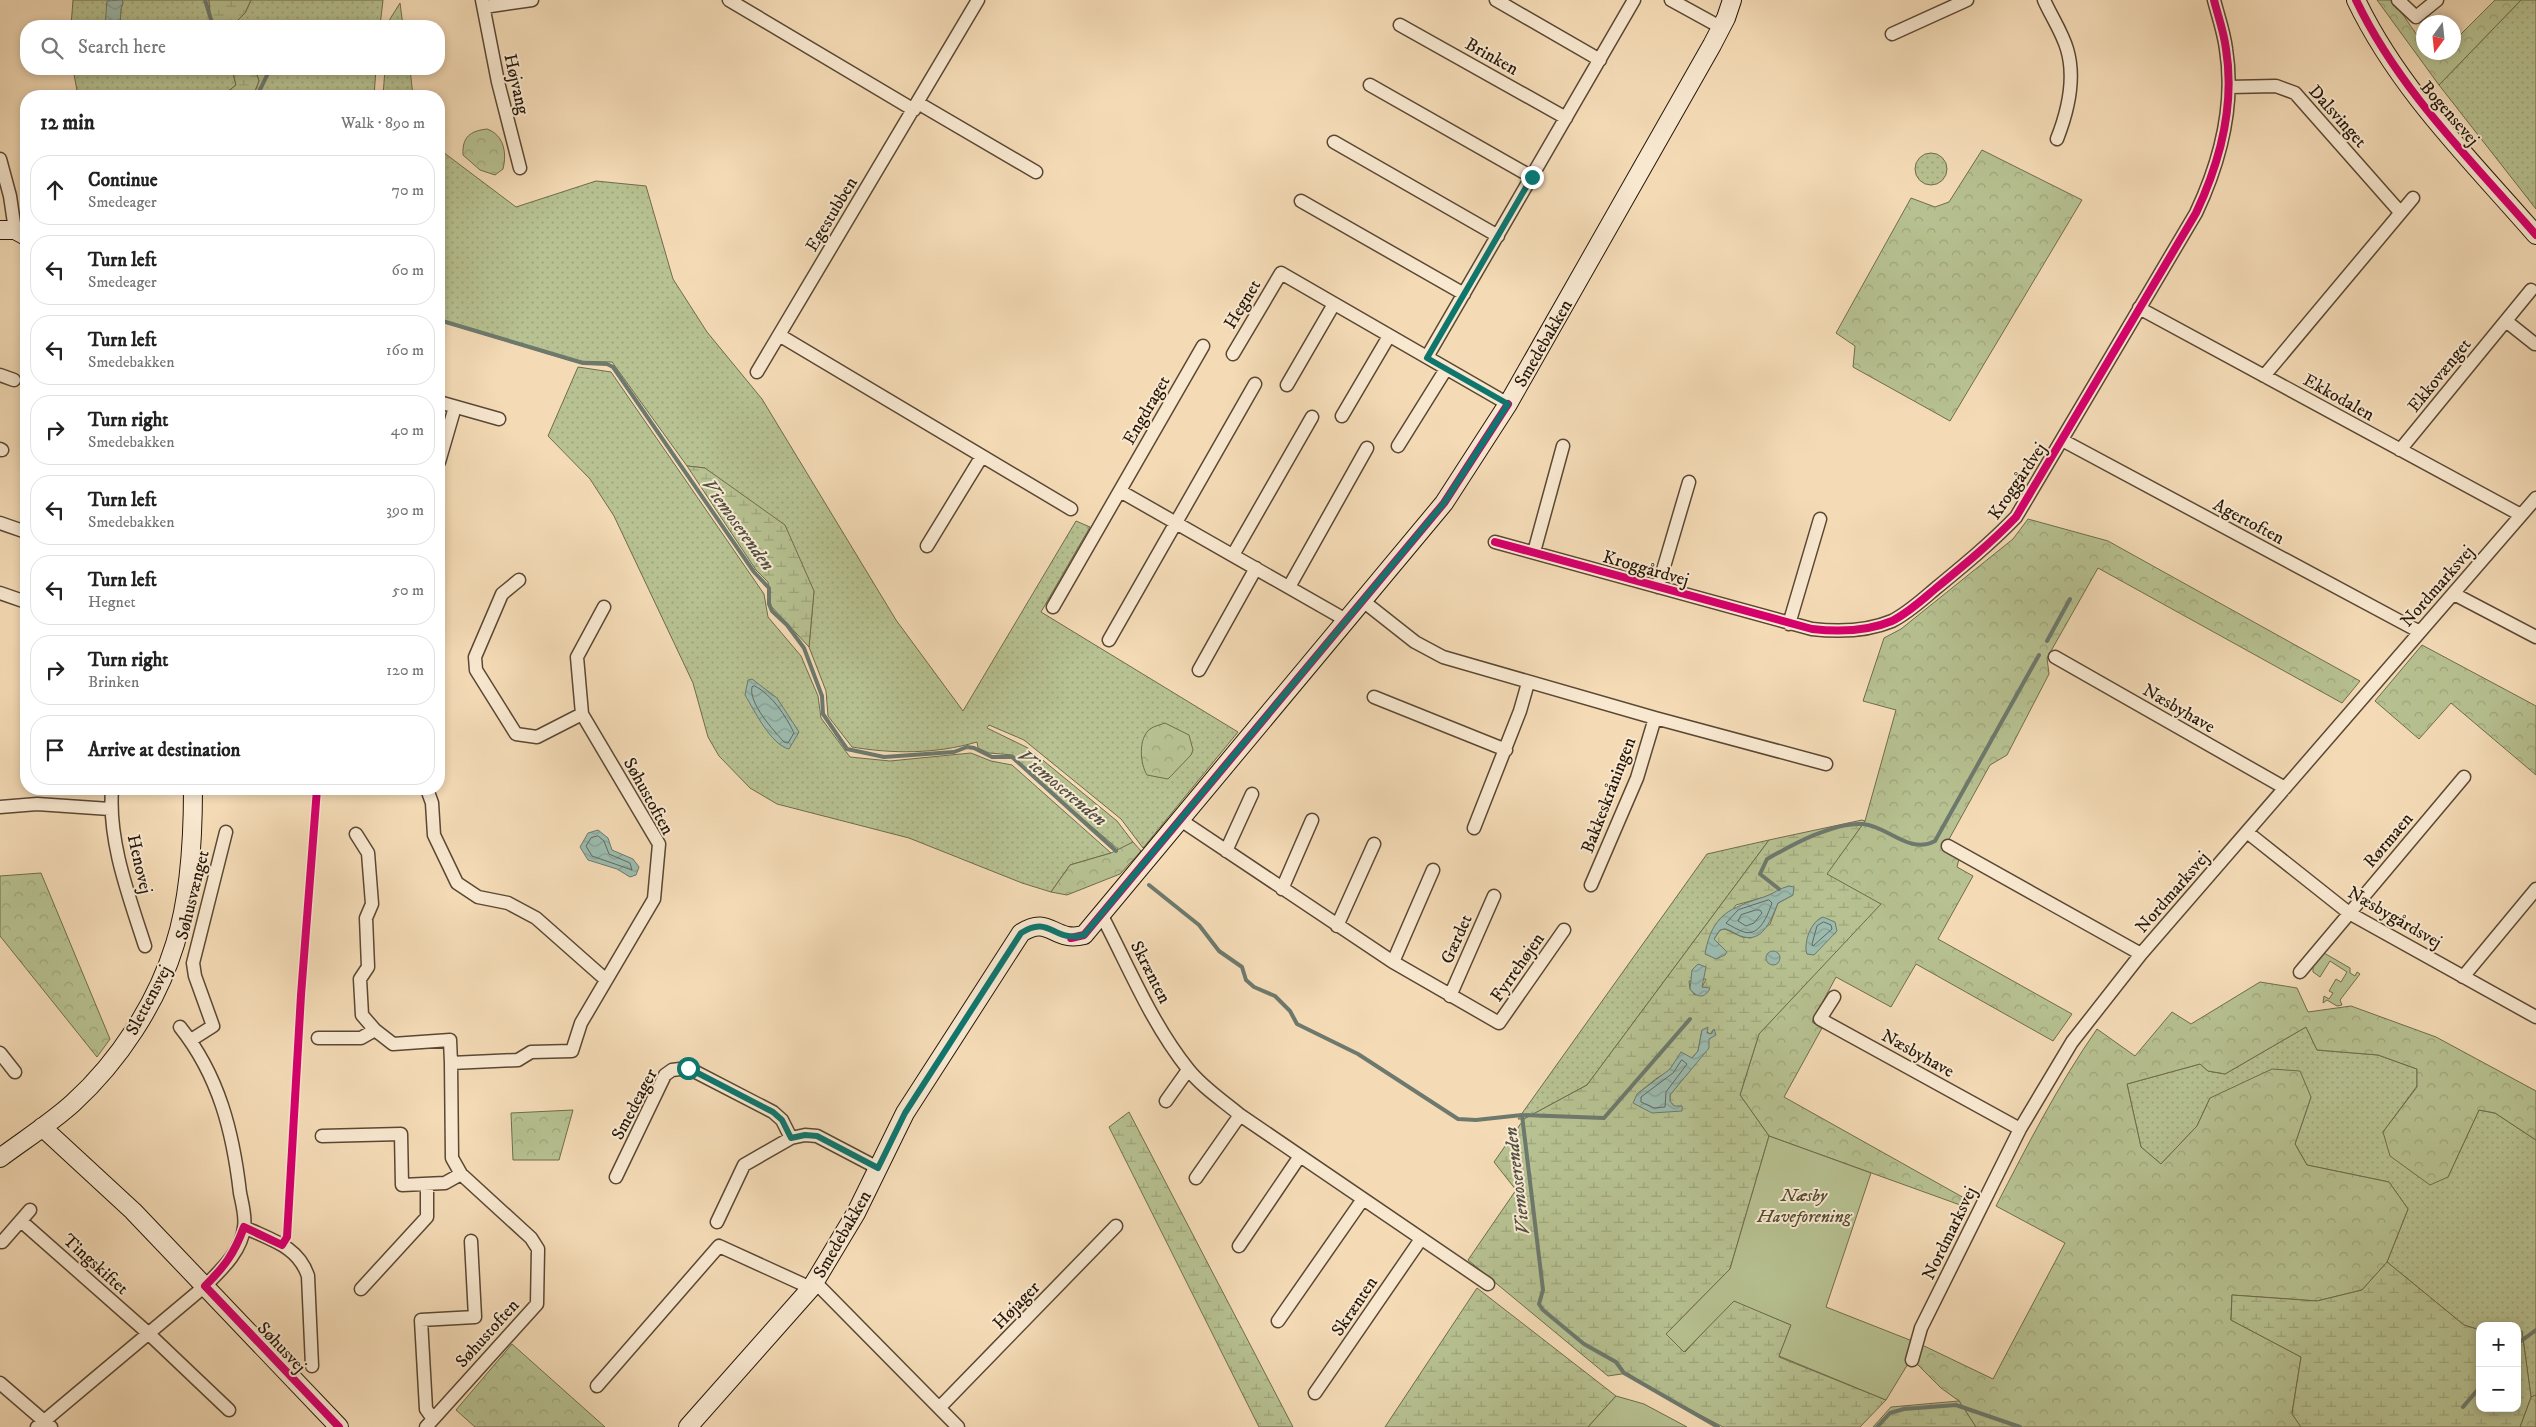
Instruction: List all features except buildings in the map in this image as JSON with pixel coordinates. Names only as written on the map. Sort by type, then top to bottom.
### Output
[{"type":"street","name":"Højvang","points":[[520,168],[498,82],[483,4],[532,0]]},
{"type":"street","points":[[728,0],[916,107],[1036,172]]},
{"type":"street","name":"Egestubben","points":[[757,372],[978,0]]},
{"type":"street","points":[[1496,0],[1600,60]]},
{"type":"street","points":[[1427,358],[1634,0]]},
{"type":"street","points":[[1671,0],[1722,28]]},
{"type":"street","name":"Smedebakken","points":[[688,1427],[813,1285],[856,1213],[905,1113],[1021,933],[1030,927],[1041,925],[1071,938],[1084,935],[1179,818],[1444,503],[1508,404],[1722,28],[1732,0]]},
{"type":"street","points":[[1892,34],[1967,0]]},
{"type":"street","points":[[2044,0],[2067,49],[2071,82],[2068,111],[2057,139]]},
{"type":"street","name":"Kroggårdvej","points":[[1496,542],[1789,624],[1829,631],[1852,630],[1891,621],[1907,612],[1978,553],[2016,517],[2196,213],[2218,161],[2225,127],[2229,87],[2226,48],[2214,0]]},
{"type":"street","name":"Bogensevej","points":[[2356,0],[2370,28],[2411,92],[2536,235]]},
{"type":"street","points":[[2398,0],[2416,17],[2437,0]]},
{"type":"street","name":"Brinken","points":[[1400,25],[1566,118]]},
{"type":"street","points":[[1370,85],[1532,177]]},
{"type":"street","name":"Dalsvinget","points":[[2229,87],[2276,86],[2296,93],[2400,212]]},
{"type":"street","points":[[1334,142],[1498,236]]},
{"type":"street","points":[[0,158],[10,196],[14,232]]},
{"type":"street","points":[[2264,376],[2413,198]]},
{"type":"street","points":[[1301,201],[1464,294]]},
{"type":"street","name":"Hegnet","points":[[1233,354],[1281,273],[1508,404]]},
{"type":"street","name":"Ekkovænget","points":[[2400,450],[2531,290]]},
{"type":"street","points":[[1287,385],[1334,304]]},
{"type":"street","name":"Ekkodalen","points":[[2139,308],[2400,450],[2530,507]]},
{"type":"street","points":[[2506,321],[2535,344]]},
{"type":"street","points":[[779,335],[1071,509]]},
{"type":"street","points":[[1342,416],[1389,336]]},
{"type":"street","name":"Engdraget","points":[[1053,607],[1203,346]]},
{"type":"street","points":[[1398,446],[1446,368]]},
{"type":"street","points":[[0,375],[14,380]]},
{"type":"street","points":[[1109,640],[1256,384]]},
{"type":"street","points":[[445,404],[499,419]]},
{"type":"street","points":[[445,441],[455,407]]},
{"type":"street","points":[[1233,555],[1312,417]]},
{"type":"street","name":"Agertoften","points":[[2062,440],[2420,632]]},
{"type":"street","points":[[1534,552],[1563,446]]},
{"type":"street","points":[[1289,587],[1367,448]]},
{"type":"street","points":[[927,546],[982,456]]},
{"type":"street","name":"Kroggårdvej","points":[[1658,587],[1689,482]]},
{"type":"street","points":[[1120,491],[1346,620]]},
{"type":"street","name":"Nordmarksvej","points":[[1912,1360],[1922,1328],[2020,1129],[2072,1042],[2141,954],[2530,507]]},
{"type":"street","points":[[1789,624],[1820,519]]},
{"type":"street","points":[[0,523],[20,530]]},
{"type":"street","points":[[1199,670],[1256,568]]},
{"type":"street","points":[[519,580],[502,594],[475,657],[476,670],[516,734],[537,737],[582,714]]},
{"type":"street","points":[[0,593],[20,600]]},
{"type":"street","points":[[2454,594],[2536,637]]},
{"type":"street","name":"Bakkeskråningen","points":[[1363,601],[1415,642],[1443,657],[1528,683],[1826,764]]},
{"type":"street","name":"Søhustoften","points":[[451,1063],[518,1060],[531,1052],[572,1052],[581,1023],[605,979],[654,899],[659,844],[582,714],[577,657],[604,607]]},
{"type":"street","name":"Næsbyhave","points":[[2055,657],[2285,788]]},
{"type":"street","points":[[1474,828],[1506,750],[1528,683]]},
{"type":"street","points":[[1374,697],[1506,750]]},
{"type":"street","name":"Bakkeskråningen","points":[[1591,885],[1637,778],[1655,718]]},
{"type":"street","name":"Rørmaen","points":[[2300,972],[2464,777]]},
{"type":"street","points":[[1226,851],[1252,794]]},
{"type":"street","name":"Henovej","points":[[111,795],[110,809],[123,878],[145,946]]},
{"type":"street","name":"Slettensvej","points":[[0,1158],[73,1102],[101,1074],[134,1032],[160,984],[176,943],[184,902],[191,843],[193,795]]},
{"type":"street","points":[[429,795],[432,803],[434,835],[457,883],[478,897],[508,904],[536,918],[605,979]]},
{"type":"street","points":[[0,807],[37,804],[110,809]]},
{"type":"street","name":"Gærdet","points":[[1179,818],[1393,962],[1499,1023]]},
{"type":"street","points":[[1282,889],[1312,820]]},
{"type":"street","name":"Søhusvænget","points":[[191,1040],[213,1026],[195,976],[193,963],[226,832]]},
{"type":"street","name":"Næsbygårdsvej","points":[[2247,832],[2349,913],[2536,1017]]},
{"type":"street","name":"Søhustoften","points":[[356,834],[368,853],[372,904],[366,918],[368,967],[360,979],[362,1015],[375,1030],[393,1044],[450,1040],[452,1158],[460,1174],[531,1238],[538,1249],[537,1304],[430,1423]]},
{"type":"street","points":[[1337,926],[1374,844]]},
{"type":"street","points":[[1948,846],[2141,954]]},
{"type":"street","points":[[1393,962],[1433,870]]},
{"type":"street","points":[[2463,977],[2536,889]]},
{"type":"street","name":"Gærdet","points":[[1450,996],[1494,896]]},
{"type":"street","name":"Skrænten","points":[[1101,914],[1166,1038],[1188,1070],[1211,1092],[1240,1115],[1488,1284]]},
{"type":"street","name":"Fyrrehøjen","points":[[1499,1023],[1564,930]]},
{"type":"street","name":"Næsbyhave","points":[[1834,997],[1820,1019],[2020,1129]]},
{"type":"street","points":[[0,1383],[44,1425],[148,1333],[205,1286],[226,1265],[234,1252],[244,1227],[235,1146],[222,1104],[191,1040],[180,1027]]},
{"type":"street","points":[[318,1038],[361,1038],[375,1030]]},
{"type":"street","points":[[0,1053],[15,1072]]},
{"type":"street","name":"Smedeager","points":[[616,1177],[665,1075],[679,1068],[688,1068],[773,1112],[782,1120],[791,1138]]},
{"type":"street","points":[[1166,1101],[1188,1070]]},
{"type":"street","points":[[1196,1178],[1240,1115]]},
{"type":"street","name":"Søhusvej","points":[[42,1127],[133,1211],[339,1427]]},
{"type":"street","points":[[322,1136],[401,1134],[402,1185],[445,1183],[460,1174]]},
{"type":"street","points":[[717,1222],[744,1166],[791,1138],[805,1135],[817,1136],[878,1168]]},
{"type":"street","points":[[1239,1246],[1300,1156]]},
{"type":"street","points":[[362,1289],[428,1217],[427,1184]]},
{"type":"street","points":[[1278,1320],[1363,1199]]},
{"type":"street","points":[[2,1242],[30,1210]]},
{"type":"street","name":"Tingskiftet","points":[[21,1221],[148,1333],[229,1410]]},
{"type":"street","name":"Højager","points":[[940,1407],[1116,1226]]},
{"type":"street","points":[[244,1227],[296,1253],[304,1263],[308,1276],[312,1366]]},
{"type":"street","name":"Skrænten","points":[[1315,1393],[1421,1239]]},
{"type":"street","name":"Søhustoften","points":[[430,1423],[426,1409],[421,1320],[475,1317],[471,1241]]},
{"type":"street","name":"Smedebakken","points":[[597,1386],[719,1246],[813,1285]]},
{"type":"street","points":[[813,1285],[940,1407],[958,1427]]},
{"type":"green space","points":[[73,0],[110,0],[106,4],[108,13],[106,20],[71,20]]},
{"type":"green space","points":[[122,0],[209,0],[211,20],[120,20]]},
{"type":"green space","points":[[209,0],[251,0],[245,13],[238,20],[211,20]]},
{"type":"green space","points":[[251,0],[383,0],[381,20],[238,20],[245,13]]},
{"type":"green space","points":[[2377,0],[2391,0],[2400,11],[2416,33],[2416,53]]},
{"type":"green space","points":[[2495,0],[2521,0],[2439,85],[2421,60],[2461,60],[2461,34]]},
{"type":"green space","points":[[2521,0],[2536,0],[2536,209],[2439,85]]},
{"type":"green space","points":[[400,3],[402,20],[390,19]]},
{"type":"green space","points":[[74,75],[234,75],[236,85],[230,90],[77,90]]},
{"type":"green space","points":[[234,75],[257,75],[259,81],[255,90],[230,90],[236,85]]},
{"type":"green space","points":[[257,75],[376,75],[374,90],[255,90],[259,81]]},
{"type":"green space","points":[[385,75],[411,75],[412,90],[383,90]]},
{"type":"green space","points":[[487,129],[501,140],[503,145],[505,157],[503,169],[495,175],[480,170],[463,155],[464,144],[468,136],[476,131]]},
{"type":"green space","points":[[1982,150],[2082,200],[1950,421],[1853,367],[1855,346],[1836,333],[1911,198],[1935,207],[1949,202]]},
{"type":"green space","points":[[1931,153],[1937,154],[1942,158],[1946,163],[1946,175],[1942,180],[1937,184],[1931,185],[1925,184],[1920,180],[1916,175],[1915,169],[1916,163],[1920,158],[1925,154]]},
{"type":"green space","points":[[445,154],[516,207],[596,181],[646,186],[673,279],[707,332],[762,399],[896,620],[963,711],[1076,521],[1090,527],[1041,612],[1238,732],[1143,848],[1121,819],[1024,740],[989,725],[987,728],[1028,748],[1117,821],[1133,842],[1119,850],[1025,769],[1013,755],[989,753],[978,748],[977,742],[946,749],[914,752],[852,747],[828,716],[826,691],[809,647],[814,591],[705,468],[687,466],[612,362],[572,361],[445,323]]},
{"type":"green space","points":[[578,367],[611,372],[764,594],[768,617],[801,656],[818,696],[821,718],[850,757],[890,761],[971,753],[991,761],[1012,765],[1111,853],[1070,865],[1051,892],[1022,883],[909,838],[777,804],[750,788],[719,756],[708,737],[693,683],[614,516],[590,479],[548,436]]},
{"type":"green space","points":[[687,466],[705,468],[785,525],[814,591],[809,647],[771,606],[768,582],[756,570]]},
{"type":"green space","points":[[2028,519],[2108,541],[2360,681],[2342,703],[2098,568],[2047,658],[2049,674],[2007,755],[1990,765],[1948,841],[1959,859],[1957,867],[1973,876],[1938,939],[2072,1014],[2053,1041],[1916,964],[1891,1007],[1836,977],[1812,1022],[1822,1028],[1784,1097],[1966,1199],[1963,1206],[1769,1136],[1740,1095],[1759,1034],[1880,904],[1826,874],[1865,821],[1896,710],[1863,701],[1884,638],[1901,629],[2013,539]]},
{"type":"green space","points":[[2422,645],[2536,706],[2536,775],[2451,703],[2419,739],[2375,701]]},
{"type":"green space","points":[[1165,723],[1189,735],[1193,750],[1191,755],[1168,779],[1147,775],[1141,751],[1143,738],[1146,733],[1152,728]]},
{"type":"green space","points":[[1862,820],[1865,821],[1827,874],[1881,904],[1759,1034],[1740,1095],[1769,1136],[1730,1269],[1666,1334],[1685,1352],[1733,1300],[1791,1325],[1779,1357],[1886,1400],[1860,1427],[1723,1427],[1649,1388],[1628,1373],[1608,1376],[1468,1260],[1516,1190],[1494,1162],[1524,1119],[1587,1085],[1769,840]],"holes":[[[1789,886],[1793,895],[1778,903],[1770,924],[1751,938],[1742,937],[1725,929],[1720,930],[1714,939],[1723,948],[1707,946],[1736,905],[1765,897]],[[1706,979],[1702,987],[1705,988],[1695,995],[1690,989],[1689,981]],[[1702,1030],[1711,1034],[1694,1065],[1670,1095],[1670,1101],[1674,1106],[1637,1094],[1657,1078],[1692,1058],[1698,1051]]]},
{"type":"green space","points":[[1769,840],[1587,1085],[1524,1119],[1518,1119],[1707,854]]},
{"type":"green space","points":[[1133,842],[1141,851],[1120,874],[1067,895],[1051,892],[1070,865],[1111,853]]},
{"type":"green space","points":[[41,873],[110,1039],[97,1057],[0,936],[0,876]]},
{"type":"green space","points":[[2324,953],[2350,968],[2350,973],[2355,976],[2357,972],[2360,974],[2340,1000],[2342,1005],[2337,1006],[2327,1000],[2323,1003],[2324,996],[2329,999],[2333,993],[2329,991],[2336,979],[2341,982],[2347,972],[2330,961],[2320,977],[2313,972],[2313,966]]},
{"type":"green space","points":[[2260,982],[2297,988],[2308,1012],[2351,1006],[2436,1037],[2536,1091],[2536,1140],[2495,1113],[2479,1110],[2448,1177],[2430,1185],[2390,1156],[2383,1132],[2417,1087],[2417,1069],[2378,1055],[2317,1050],[2306,1027],[2225,1074],[2208,1071],[2200,1064],[2127,1084],[2141,1147],[2161,1164],[2197,1126],[2210,1098],[2272,1069],[2300,1071],[2311,1097],[2295,1144],[2307,1165],[2389,1182],[2408,1209],[2387,1262],[2362,1290],[2317,1301],[2232,1295],[2231,1320],[2301,1357],[2292,1413],[2301,1427],[1976,1427],[1959,1401],[1941,1388],[1915,1362],[1920,1344],[1993,1379],[2065,1243],[1996,1206],[2044,1116],[2083,1050],[2097,1029],[2135,1056],[2172,1012],[2191,1024]]},
{"type":"green space","points":[[2306,1027],[2317,1050],[2378,1055],[2417,1069],[2417,1086],[2383,1132],[2448,1177],[2479,1110],[2495,1113],[2536,1140],[2536,1395],[2531,1397],[2521,1322],[2476,1322],[2476,1329],[2464,1325],[2387,1262],[2408,1209],[2389,1182],[2307,1165],[2295,1144],[2311,1097],[2210,1098],[2197,1126],[2161,1164],[2141,1147],[2127,1084],[2200,1064],[2208,1071],[2225,1074]]},
{"type":"green space","points":[[573,1110],[559,1160],[513,1160],[511,1113]]},
{"type":"green space","points":[[1129,1112],[1293,1427],[1259,1427],[1109,1127]]},
{"type":"green space","name":"Næsby Haveforening","points":[[1769,1136],[1871,1173],[1826,1307],[1920,1344],[1886,1400],[1779,1356],[1791,1325],[1734,1301],[1684,1352],[1666,1334],[1730,1269]]},
{"type":"green space","points":[[2387,1262],[2464,1325],[2476,1329],[2476,1412],[2521,1412],[2522,1331],[2531,1397],[2520,1427],[2301,1427],[2292,1414],[2301,1357],[2231,1320],[2232,1295],[2317,1301],[2362,1290]]},
{"type":"green space","points":[[1477,1288],[1616,1396],[1588,1427],[1385,1427]]},
{"type":"green space","points":[[512,1344],[605,1427],[475,1427],[456,1410]]},
{"type":"green space","points":[[2536,1395],[2536,1427],[2520,1427],[2531,1397]]},
{"type":"green space","points":[[1616,1396],[1644,1404],[1687,1427],[1588,1427]]},
{"type":"green space","points":[[1959,1401],[1976,1427],[1873,1427],[1891,1407]]},
{"type":"water","points":[[122,0],[120,20],[105,20],[107,1]]},
{"type":"water","points":[[752,679],[777,698],[799,732],[789,749],[782,746],[770,734],[745,695],[748,680]]},
{"type":"water","points":[[598,830],[608,838],[612,850],[633,859],[639,867],[636,875],[630,877],[617,869],[588,860],[580,847],[588,833]]},
{"type":"water","points":[[1789,886],[1794,887],[1793,895],[1778,903],[1770,921],[1762,932],[1751,938],[1725,929],[1720,930],[1714,939],[1727,952],[1716,959],[1705,954],[1712,930],[1724,915],[1732,909]]},
{"type":"water","points":[[1823,917],[1835,922],[1837,931],[1814,955],[1807,954],[1806,944],[1809,933],[1815,923]]},
{"type":"water","points":[[1773,951],[1778,953],[1780,958],[1778,963],[1773,965],[1768,963],[1766,958],[1768,953]]},
{"type":"water","points":[[1698,964],[1706,967],[1702,987],[1710,988],[1703,996],[1698,996],[1690,989],[1692,970]]},
{"type":"water","points":[[1708,1027],[1707,1033],[1711,1034],[1714,1029],[1716,1035],[1709,1039],[1709,1048],[1670,1095],[1670,1101],[1674,1106],[1682,1106],[1682,1111],[1652,1113],[1633,1103],[1637,1094],[1670,1069],[1681,1052],[1692,1058],[1698,1051],[1702,1030]]},
{"type":"waterway","name":"Viemoserenden","points":[[205,0],[211,20]]},
{"type":"waterway","name":"Viemoserenden","points":[[260,90],[267,75]]},
{"type":"waterway","name":"Viemoserenden","points":[[445,322],[583,363],[607,364],[613,367],[754,572],[769,588],[769,604],[772,611],[787,625],[804,648],[822,696],[823,714],[847,749],[884,757],[954,752],[967,747],[974,748],[992,757],[1012,757],[1116,851]]},
{"type":"waterway","points":[[2047,641],[2070,599]]},
{"type":"waterway","points":[[1779,889],[1760,874],[1767,859],[1800,841],[1826,831],[1851,824],[1863,824],[1881,829],[1899,839],[1916,845],[1935,841],[2039,655]]},
{"type":"waterway","name":"Viemoserenden","points":[[1149,885],[1199,925],[1219,951],[1242,967],[1246,980],[1254,987],[1275,996],[1290,1011],[1297,1024],[1358,1054],[1458,1119],[1476,1120],[1522,1115],[1543,1290],[1539,1304],[1543,1310],[1584,1344],[1616,1362],[1624,1373],[1718,1427]]},
{"type":"waterway","points":[[1522,1115],[1604,1118],[1690,1019]]},
{"type":"waterway","points":[[2521,1341],[2536,1330]]},
{"type":"waterway","points":[[2463,1407],[2476,1392]]},
{"type":"waterway","name":"Viemoserenden","points":[[1877,1427],[1890,1413],[1904,1409],[1956,1405],[2020,1427]]},
{"type":"cycle path","points":[[1495,542],[1812,629],[1842,630],[1873,627],[1898,618],[1920,602],[1977,554],[2016,517],[2196,213],[2212,174],[2227,112],[2228,70],[2226,49],[2214,0]]},
{"type":"cycle path","points":[[2356,0],[2373,33],[2415,94],[2536,235]]},
{"type":"cycle path","points":[[1071,938],[1084,935],[1444,503],[1508,404]]},
{"type":"cycle path","points":[[317,795],[301,995],[287,1237],[282,1245],[244,1227],[228,1259],[205,1286],[339,1427]]},
{"type":"route","points":[[688,1068],[773,1112],[782,1120],[791,1138],[805,1135],[817,1136],[878,1168],[905,1113],[1004,956],[1021,933],[1030,927],[1041,925],[1071,938],[1084,935],[1179,818],[1444,503],[1508,404],[1427,358],[1532,177]]}]
